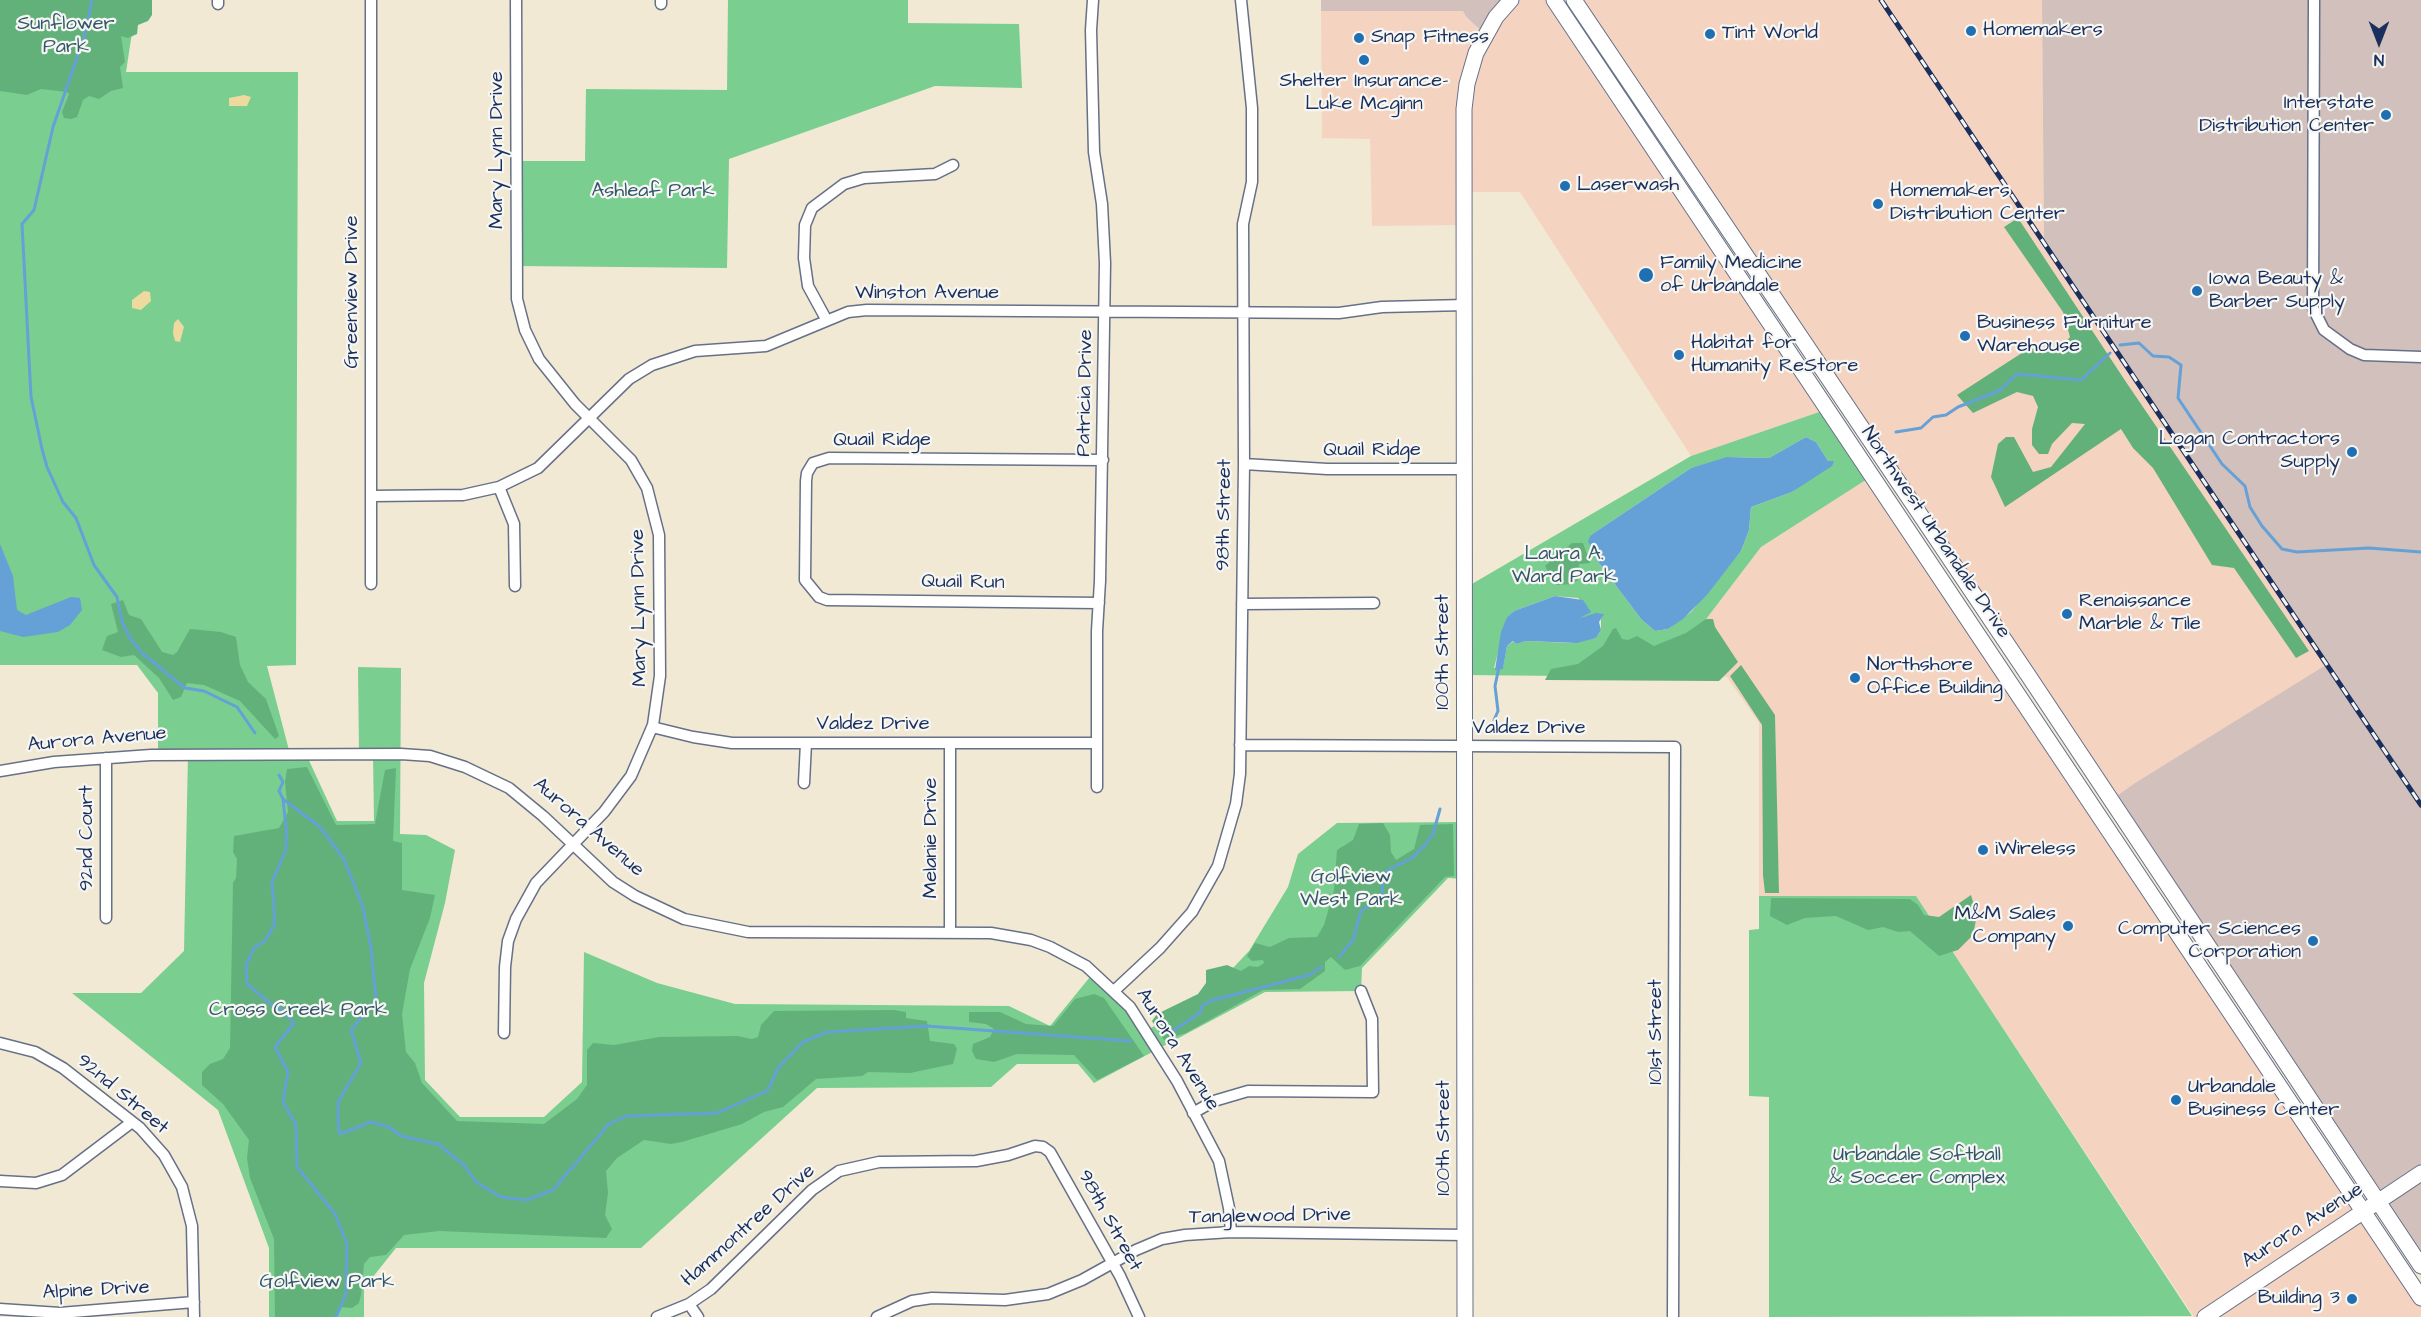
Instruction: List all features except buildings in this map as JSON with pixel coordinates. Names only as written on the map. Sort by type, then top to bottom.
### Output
[{"type":"main road","name":"100th Street","points":[[1466,1317],[1464,109],[1467,84],[1476,52],[1485,34],[1511,0]]},
{"type":"main road","name":"Northwest Urbandale Drive","points":[[1554,0],[2421,1298]]},
{"type":"main road","name":"Northwest Urbandale Drive","points":[[1574,0],[2028,675],[2421,1266]]},
{"type":"main road","name":"Aurora Avenue","points":[[2207,1316],[2421,1173]]},
{"type":"street","name":"Greenview Drive","points":[[371,0],[371,584]]},
{"type":"street","name":"Mary Lynn Drive","points":[[504,1033],[505,967],[508,941],[516,919],[536,883],[604,812],[631,776],[652,727],[660,676],[660,555],[657,519],[647,488],[631,460],[590,418],[539,359],[525,330],[517,299],[516,0]]},
{"type":"street","name":"Patricia Drive","points":[[1094,0],[1091,30],[1094,152],[1102,204],[1105,313],[1097,787]]},
{"type":"street","name":"98th Street","points":[[1114,990],[1175,932],[1206,889],[1227,841],[1234,813],[1240,745],[1244,464],[1243,224],[1252,182],[1252,108],[1241,0]]},
{"type":"street","points":[[2314,0],[2313,308],[2324,330],[2335,340],[2364,355],[2421,357]]},
{"type":"street","points":[[826,320],[808,286],[805,225],[812,208],[844,184],[864,178],[935,174],[953,165]]},
{"type":"street","name":"Winston Avenue","points":[[372,496],[463,495],[500,487],[538,468],[629,380],[652,365],[695,351],[766,346],[848,312],[867,309],[1105,313],[1339,313],[1382,307],[1465,305]]},
{"type":"street","name":"Quail Ridge","points":[[827,600],[814,594],[806,580],[807,472],[813,463],[820,459],[1102,460]]},
{"type":"street","name":"Quail Ridge","points":[[1244,464],[1327,470],[1465,469]]},
{"type":"street","points":[[500,487],[514,524],[515,586]]},
{"type":"street","name":"Quail Run","points":[[827,600],[1099,603]]},
{"type":"street","points":[[1242,604],[1374,603]]},
{"type":"street","name":"Valdez Drive","points":[[652,727],[732,743],[1096,743]]},
{"type":"street","points":[[804,783],[806,743]]},
{"type":"street","name":"Melanie Drive","points":[[950,743],[950,933]]},
{"type":"street","name":"Valdez Drive","points":[[1240,745],[1675,747]]},
{"type":"street","name":"101st Street","points":[[1673,1317],[1675,747]]},
{"type":"street","name":"Aurora Avenue","points":[[0,771],[54,762],[106,758],[247,754],[412,754],[448,761],[509,788],[543,816],[572,846],[613,882],[635,896],[684,919],[725,929],[773,933],[991,933],[1031,940],[1050,947],[1086,966],[1130,1007],[1219,1161],[1227,1192],[1231,1232]]},
{"type":"street","name":"92nd Court","points":[[106,758],[106,918]]},
{"type":"street","points":[[1193,1113],[1214,1101],[1248,1091],[1373,1092],[1372,1019],[1361,991]]},
{"type":"street","name":"92nd Street","points":[[0,1043],[20,1047],[50,1059],[132,1122],[164,1155],[185,1197],[192,1226],[194,1317]]},
{"type":"street","points":[[0,1181],[36,1183],[62,1175],[132,1122]]},
{"type":"street","name":"Hammontree Drive","points":[[657,1317],[689,1304],[711,1289],[812,1190],[839,1171],[879,1162],[976,1161],[1008,1155],[1035,1146],[1042,1147]]},
{"type":"street","name":"98th Street","points":[[1042,1147],[1050,1152],[1112,1263],[1139,1317]]},
{"type":"street","name":"Tanglewood Drive","points":[[877,1317],[912,1301],[932,1298],[1005,1300],[1048,1294],[1082,1280],[1162,1239],[1231,1232],[1466,1235]]},
{"type":"street","name":"Alpine Drive","points":[[0,1309],[60,1313],[194,1302]]},
{"type":"street","points":[[689,1304],[698,1317]]},
{"type":"shaded area","points":[[1321,0],[1511,0],[1485,34],[1466,17],[1463,11],[1321,11]]},
{"type":"shaded area","points":[[1511,0],[1554,0],[1828,409],[1691,456],[1520,192],[1465,192],[1465,225],[1372,226],[1370,139],[1322,138],[1321,11],[1463,11],[1466,18],[1485,33]]},
{"type":"shaded area","points":[[1574,0],[2042,0],[2044,243],[2327,666],[2111,800]]},
{"type":"shaded area","points":[[2042,0],[2421,0],[2421,1266],[2111,800],[2326,665],[2044,243]]},
{"type":"shaded area","points":[[1872,476],[2421,1298],[2421,1317],[2205,1317],[2207,1315],[2194,1317],[1916,896],[1759,896],[1759,723],[1727,677],[1662,677],[1761,547]]},
{"type":"green space","points":[[0,0],[137,0],[126,72],[298,72],[296,665],[267,666],[290,754],[306,754],[337,821],[374,821],[373,754],[359,754],[358,667],[401,668],[400,834],[426,835],[455,850],[445,903],[424,983],[425,1080],[460,1117],[544,1117],[582,1082],[584,952],[657,983],[735,1004],[1009,1006],[1050,1026],[1094,972],[1145,1031],[1202,1001],[1249,951],[1288,887],[1298,854],[1337,823],[1465,822],[1465,879],[1448,878],[1362,968],[1361,991],[1265,992],[1094,1083],[1078,1064],[1017,1064],[991,1087],[817,1088],[641,1248],[396,1248],[364,1288],[364,1317],[269,1317],[269,1248],[218,1110],[72,993],[141,993],[184,951],[188,754],[158,755],[158,693],[137,665],[0,665]]},
{"type":"green space","name":"Sunflower Park","points":[[0,0],[152,0],[152,15],[148,21],[138,25],[137,34],[128,38],[121,36],[125,62],[120,67],[123,88],[111,91],[99,99],[89,96],[83,100],[77,117],[71,119],[64,118],[62,112],[69,94],[67,92],[41,89],[27,95],[0,91]]},
{"type":"green space","name":"Ashleaf Park","points":[[728,0],[908,0],[908,23],[1019,24],[1022,88],[935,86],[729,159],[727,268],[516,266],[516,161],[585,161],[586,89],[727,90]]},
{"type":"green space","points":[[2018,218],[2126,382],[2309,651],[2296,658],[2234,568],[2212,565],[2153,468],[2133,448],[2121,429],[2005,507],[1991,477],[1998,444],[2006,437],[2014,437],[2033,472],[2051,467],[2085,424],[2072,423],[2052,444],[2048,454],[2039,454],[2032,445],[2032,429],[2038,407],[2033,396],[2017,392],[1973,413],[1957,395],[2031,347],[2038,353],[2061,347],[2070,337],[2063,312],[2004,227]]},
{"type":"green space","name":"Laura A. Ward Park","points":[[1828,409],[1872,476],[1761,547],[1662,677],[1465,675],[1465,588],[1691,456]],"holes":[[[1806,437],[1816,442],[1828,461],[1833,461],[1792,492],[1751,507],[1749,530],[1741,551],[1691,612],[1668,629],[1655,631],[1641,619],[1596,559],[1591,535],[1691,468],[1731,457],[1769,458]],[[1555,596],[1578,598],[1584,604],[1584,614],[1580,619],[1586,616],[1601,619],[1601,630],[1596,638],[1571,643],[1526,641],[1517,644],[1514,641],[1507,646],[1503,668],[1494,668],[1507,617],[1514,611]]]},
{"type":"green space","points":[[1572,543],[1583,543],[1590,563],[1579,564],[1578,580],[1572,584],[1556,585],[1545,566]]},
{"type":"green space","points":[[123,600],[129,615],[141,619],[162,652],[173,655],[177,652],[190,629],[221,632],[236,637],[240,665],[248,682],[266,699],[279,736],[275,739],[240,701],[204,685],[187,683],[181,697],[173,700],[159,678],[134,655],[121,657],[102,650],[107,636],[118,632],[111,604]]},
{"type":"green space","points":[[1706,619],[1713,619],[1715,627],[1738,662],[1719,681],[1545,680],[1551,669],[1578,664],[1603,646],[1613,629],[1616,628],[1622,639],[1628,640],[1637,636],[1654,646],[1686,633]]},
{"type":"green space","points":[[1741,665],[1775,715],[1779,893],[1765,893],[1762,725],[1730,676]]},
{"type":"green space","points":[[307,767],[336,825],[375,824],[385,770],[396,768],[393,841],[402,843],[402,890],[435,895],[430,918],[410,969],[402,1014],[406,1052],[415,1063],[422,1083],[457,1121],[544,1124],[577,1099],[587,1085],[587,1050],[593,1043],[614,1045],[659,1037],[737,1036],[752,1039],[758,1037],[761,1025],[774,1011],[894,1010],[906,1012],[906,1018],[927,1021],[930,1041],[954,1044],[957,1049],[953,1064],[910,1073],[868,1072],[862,1076],[816,1079],[783,1107],[764,1112],[742,1124],[671,1144],[644,1140],[617,1158],[606,1171],[608,1193],[605,1215],[612,1229],[606,1238],[439,1231],[404,1235],[386,1255],[370,1257],[364,1264],[359,1303],[352,1308],[340,1307],[337,1317],[275,1317],[274,1239],[250,1178],[247,1158],[249,1140],[223,1104],[202,1085],[202,1072],[210,1064],[223,1059],[230,1048],[233,883],[236,878],[237,859],[233,852],[234,836],[279,828],[288,812],[285,782],[287,769]]},
{"type":"green space","name":"Golfview West Park","points":[[1383,823],[1390,835],[1391,852],[1396,860],[1414,849],[1420,825],[1453,824],[1454,876],[1445,877],[1360,966],[1345,970],[1331,957],[1325,962],[1325,971],[1300,989],[1263,990],[1186,1033],[1164,1040],[1152,1021],[1157,1014],[1198,994],[1206,983],[1206,970],[1227,965],[1241,971],[1249,966],[1258,967],[1264,963],[1263,960],[1252,961],[1247,956],[1255,943],[1270,947],[1289,938],[1317,937],[1324,925],[1334,890],[1337,850],[1353,840],[1359,824]]},
{"type":"green space","points":[[1971,895],[1977,915],[1973,935],[1958,950],[1939,956],[1910,931],[1898,932],[1883,927],[1868,930],[1836,916],[1805,918],[1787,925],[1770,916],[1771,898],[1910,899],[1918,905],[1924,915],[1939,917]]},
{"type":"green space","name":"Urbandale Softball & Soccer Complex","points":[[1759,896],[1916,896],[2192,1316],[1769,1317],[1769,1097],[1749,1096],[1749,930],[1759,929]]},
{"type":"green space","points":[[1094,994],[1104,998],[1144,1056],[1097,1080],[1074,1055],[1017,1054],[994,1062],[976,1059],[972,1051],[973,1044],[990,1037],[994,1029],[986,1024],[969,1022],[969,1012],[1000,1012],[1026,1024],[1053,1026],[1075,999]]},
{"type":"sand","points":[[244,95],[251,97],[247,106],[229,106],[229,98]]},
{"type":"sand","points":[[144,291],[150,292],[151,301],[141,310],[132,308],[132,300]]},
{"type":"sand","points":[[178,319],[184,327],[180,342],[175,341],[173,333],[174,323]]},
{"type":"water","points":[[1806,437],[1816,442],[1828,461],[1834,461],[1832,466],[1792,492],[1751,507],[1749,530],[1741,551],[1706,596],[1683,619],[1668,629],[1655,631],[1641,619],[1596,559],[1588,541],[1591,535],[1691,468],[1727,457],[1769,458]]},
{"type":"water","points":[[0,544],[13,576],[17,610],[26,615],[71,597],[80,598],[82,610],[70,625],[58,632],[23,637],[0,631]]},
{"type":"water","points":[[1555,596],[1583,600],[1591,612],[1580,618],[1596,613],[1604,614],[1599,622],[1601,630],[1596,638],[1577,643],[1526,641],[1517,644],[1513,641],[1507,646],[1503,669],[1495,670],[1501,632],[1507,617],[1514,611]]},
{"type":"waterway","points":[[92,0],[84,38],[53,127],[34,210],[22,224],[31,397],[42,449],[47,467],[63,502],[76,518],[94,565],[117,597],[122,622],[130,638],[142,653],[185,688],[204,691],[237,707],[255,733]]},
{"type":"waterway","points":[[2120,345],[2139,343],[2153,356],[2169,357],[2181,365],[2178,398],[2222,464],[2245,486],[2250,507],[2262,526],[2282,549],[2297,552],[2369,548],[2421,552]]},
{"type":"waterway","points":[[1896,432],[1921,428],[1933,417],[1946,415],[1958,407],[1999,391],[2017,374],[2081,380],[2110,353]]},
{"type":"waterway","points":[[1494,720],[1498,711],[1495,686],[1499,667]]},
{"type":"waterway","points":[[279,775],[283,782],[279,791],[283,799],[287,837],[285,852],[272,882],[275,923],[266,940],[254,948],[246,965],[247,984],[272,1005],[278,1006],[294,1023],[275,1047],[288,1072],[283,1102],[296,1125],[297,1167],[335,1214],[347,1244],[346,1294],[336,1317]]},
{"type":"waterway","points":[[283,799],[320,827],[344,859],[363,907],[371,948],[376,1000],[351,1030],[361,1063],[338,1102],[340,1134],[371,1122],[389,1127],[401,1136],[438,1144],[464,1165],[476,1182],[501,1197],[527,1200],[553,1190],[609,1124],[626,1116],[717,1113],[767,1091],[779,1067],[803,1042],[827,1032],[926,1026],[1131,1041]]},
{"type":"waterway","points":[[1339,957],[1353,940],[1361,911],[1382,898],[1383,881],[1388,870],[1412,858],[1426,844],[1433,834],[1440,809]]},
{"type":"waterway","points":[[1171,1032],[1200,1013],[1202,1006],[1210,1001],[1309,975],[1321,967]]},
{"type":"railway","points":[[1881,0],[2421,805]]},
{"type":"place","name":"Homemakers","points":[[1971,31]]},
{"type":"place","name":"Tint World","points":[[1710,34]]},
{"type":"place","name":"Snap Fitness","points":[[1359,38]]},
{"type":"place","name":"Shelter Insurance- Luke Mcginn","points":[[1364,60]]},
{"type":"place","name":"Interstate Distribution Center","points":[[2386,115]]},
{"type":"place","name":"Laserwash","points":[[1565,186]]},
{"type":"place","name":"Homemakers Distribution Center","points":[[1878,204]]},
{"type":"place","name":"Family Medicine of Urbandale","points":[[1646,275]]},
{"type":"place","name":"Iowa Beauty & Barber Supply","points":[[2197,291]]},
{"type":"place","name":"Business Furniture Warehouse","points":[[1965,336]]},
{"type":"place","name":"Habitat for Humanity ReStore","points":[[1679,355]]},
{"type":"place","name":"Logan Contractors Supply","points":[[2352,452]]},
{"type":"place","name":"Renaissance Marble & Tile","points":[[2067,614]]},
{"type":"place","name":"Northshore Office Building","points":[[1855,678]]},
{"type":"place","name":"iWireless","points":[[1983,850]]},
{"type":"place","name":"M&M Sales Company","points":[[2068,926]]},
{"type":"place","name":"Computer Sciences Corporation","points":[[2313,941]]},
{"type":"place","name":"Urbandale Business Center","points":[[2176,1100]]},
{"type":"place","name":"Building 3","points":[[2352,1299]]},
{"type":"park label","name":"Cross Creek Park","points":[[298,1011]]},
{"type":"park label","name":"Golfview Park","points":[[327,1283]]}]
